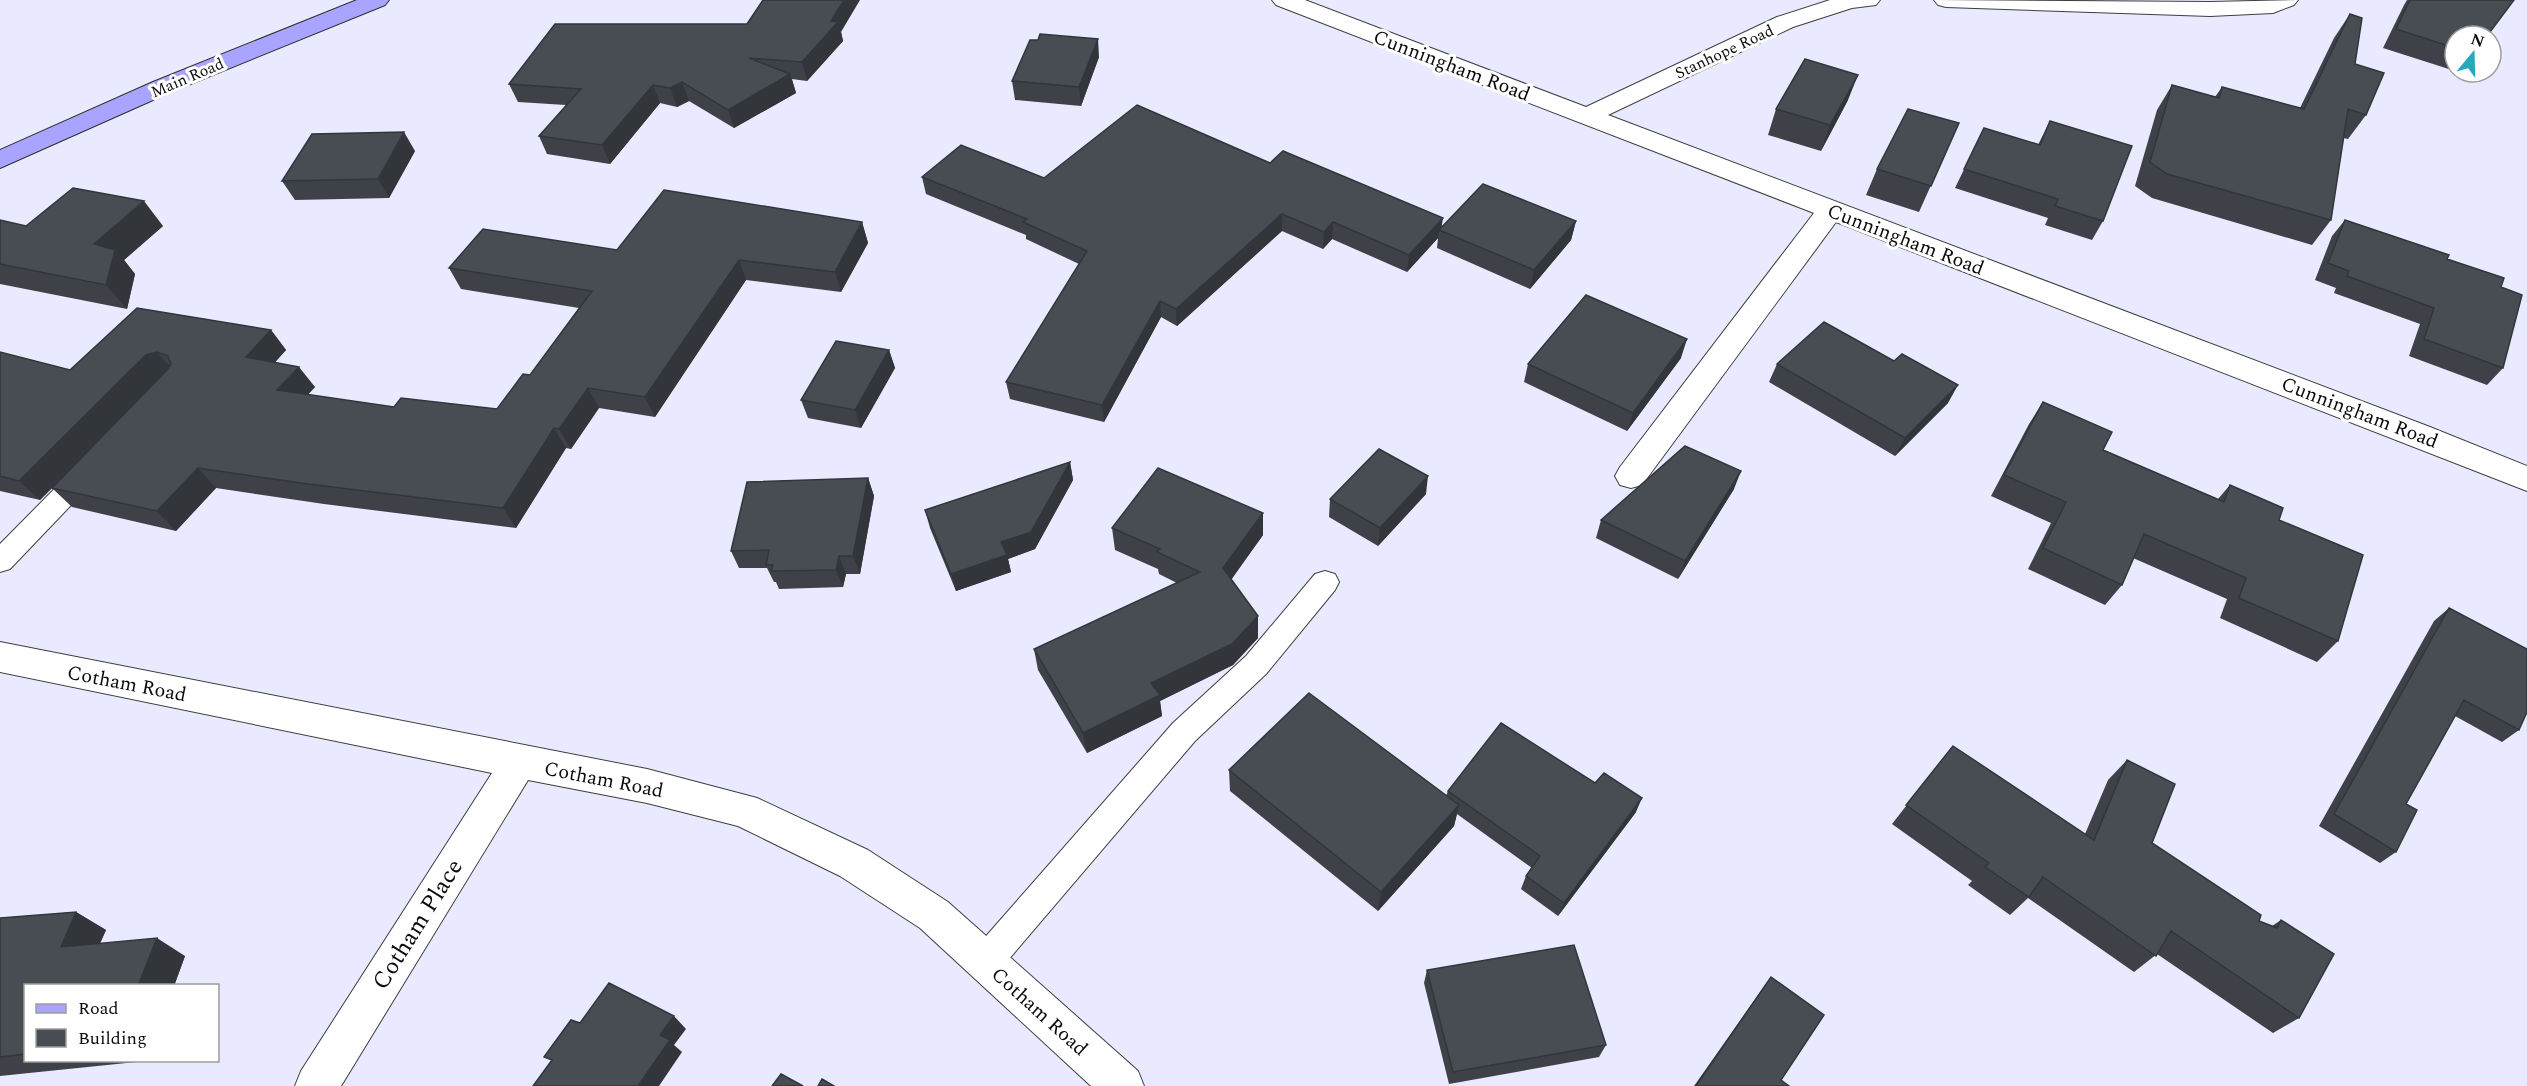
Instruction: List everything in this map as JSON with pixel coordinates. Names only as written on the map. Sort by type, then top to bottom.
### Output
[{"type":"main road","name":"Main Road","points":[[4,153],[377,0]]},
{"type":"street","name":"Cunningham Road","points":[[1284,0],[2419,435],[2527,479]]},
{"type":"street","name":"Stanhope Road","points":[[1586,116],[1785,22],[1840,4],[1868,0]]},
{"type":"street","points":[[1946,0],[2234,9],[2273,6],[2286,0]]},
{"type":"street","points":[[1631,476],[1830,210]]},
{"type":"street","name":"Cotham Road","points":[[0,657],[646,786],[744,810],[854,863],[934,915],[1123,1086]]},
{"type":"street","name":"Cotham Place","points":[[316,1086],[519,762]]},
{"type":"lane","points":[[0,561],[108,451]]},
{"type":"lane","points":[[986,962],[1184,732],[1256,665],[1325,582]]},
{"type":"building","points":[[763,0],[844,0],[831,21],[838,22],[802,62],[749,58],[790,74],[728,110],[682,82],[670,88],[653,85],[602,145],[539,136],[581,89],[509,84],[555,24],[747,24]]},
{"type":"building","points":[[2410,0],[2514,0],[2496,24],[2443,24],[2443,44],[2396,29]]},
{"type":"building","points":[[2350,14],[2362,18],[2355,64],[2384,73],[2366,115],[2348,109],[2331,220],[2167,174],[2150,162],[2172,85],[2219,98],[2222,87],[2304,109]]},
{"type":"building","points":[[1040,34],[1098,39],[1079,87],[1012,81],[1030,40],[1038,40]]},
{"type":"building","points":[[1805,59],[1858,75],[1830,125],[1776,109]]},
{"type":"building","points":[[1137,105],[1270,163],[1283,151],[1443,218],[1409,255],[1333,222],[1324,232],[1282,214],[1176,309],[1160,301],[1102,405],[1006,382],[1087,251],[1023,222],[1027,219],[922,177],[961,145],[1044,178]]},
{"type":"building","points":[[1908,109],[1959,123],[1931,186],[1877,169]]},
{"type":"building","points":[[2050,121],[2132,146],[2103,221],[2055,206],[2058,199],[1964,169],[1984,128],[2040,145]]},
{"type":"building","points":[[404,132],[378,179],[282,181],[312,134]]},
{"type":"building","points":[[1483,184],[1576,221],[1534,270],[1439,230]]},
{"type":"building","points":[[73,188],[144,201],[94,244],[115,250],[106,285],[0,264],[0,220],[26,226]]},
{"type":"building","points":[[664,190],[862,222],[835,272],[739,260],[645,397],[588,388],[559,429],[554,428],[503,508],[198,468],[157,511],[52,488],[167,370],[171,364],[168,356],[157,352],[146,355],[19,481],[0,476],[0,352],[70,370],[137,308],[271,330],[246,357],[299,367],[277,390],[394,407],[401,398],[497,409],[523,374],[530,375],[592,291],[449,268],[483,229],[617,250]]},
{"type":"building","points":[[2345,220],[2449,255],[2447,259],[2504,278],[2501,287],[2522,295],[2503,368],[2424,339],[2434,308],[2347,276],[2349,271],[2328,263]]},
{"type":"building","points":[[1586,295],[1687,339],[1633,413],[1528,364]]},
{"type":"building","points":[[1824,322],[1894,361],[1902,354],[1958,385],[1905,438],[1777,364]]},
{"type":"building","points":[[836,341],[889,350],[855,410],[801,400]]},
{"type":"building","points":[[2043,402],[2112,432],[2103,450],[2224,502],[2230,485],[2283,508],[2279,520],[2363,555],[2338,641],[2239,598],[2246,578],[2144,534],[2122,585],[2043,548],[2066,502],[2004,475]]},
{"type":"building","points":[[1685,446],[1741,471],[1685,561],[1601,520]]},
{"type":"building","points":[[1379,449],[1428,476],[1380,528],[1330,499]]},
{"type":"building","points":[[1070,462],[1031,532],[1001,542],[1007,555],[951,574],[925,510]]},
{"type":"building","points":[[1158,468],[1263,513],[1223,568],[1258,616],[1232,644],[1151,683],[1160,695],[1083,733],[1034,649],[1200,572],[1157,552],[1160,549],[1112,528]]},
{"type":"building","points":[[868,478],[853,556],[839,556],[836,570],[771,571],[773,565],[766,565],[769,550],[731,551],[747,482]]},
{"type":"building","points":[[2449,608],[2527,649],[2527,712],[2519,730],[2464,700],[2406,804],[2417,810],[2396,852],[2334,814]]},
{"type":"building","points":[[1309,693],[1459,805],[1381,892],[1229,770]]},
{"type":"building","points":[[1501,723],[1595,783],[1604,773],[1642,798],[1564,903],[1526,876],[1540,856],[1448,791]]},
{"type":"building","points":[[1953,746],[2094,840],[2127,760],[2175,784],[2152,843],[2261,915],[2259,921],[2277,928],[2281,920],[2334,954],[2299,1018],[2171,931],[2156,956],[2043,877],[2029,897],[1985,867],[1989,863],[1906,805]]},
{"type":"building","points":[[76,912],[61,947],[157,938],[139,984],[24,984],[24,1054],[0,1057],[0,918]]},
{"type":"building","points":[[1574,945],[1606,1045],[1453,1072],[1427,970]]},
{"type":"building","points":[[1771,977],[1824,1015],[1781,1080],[1789,1086],[1696,1086]]},
{"type":"building","points":[[609,983],[674,1016],[660,1035],[670,1040],[638,1086],[533,1086],[552,1060],[544,1057],[571,1020],[580,1023]]},
{"type":"building","points":[[781,1074],[803,1086],[772,1086]]},
{"type":"building","points":[[822,1079],[834,1086],[818,1086]]}]
